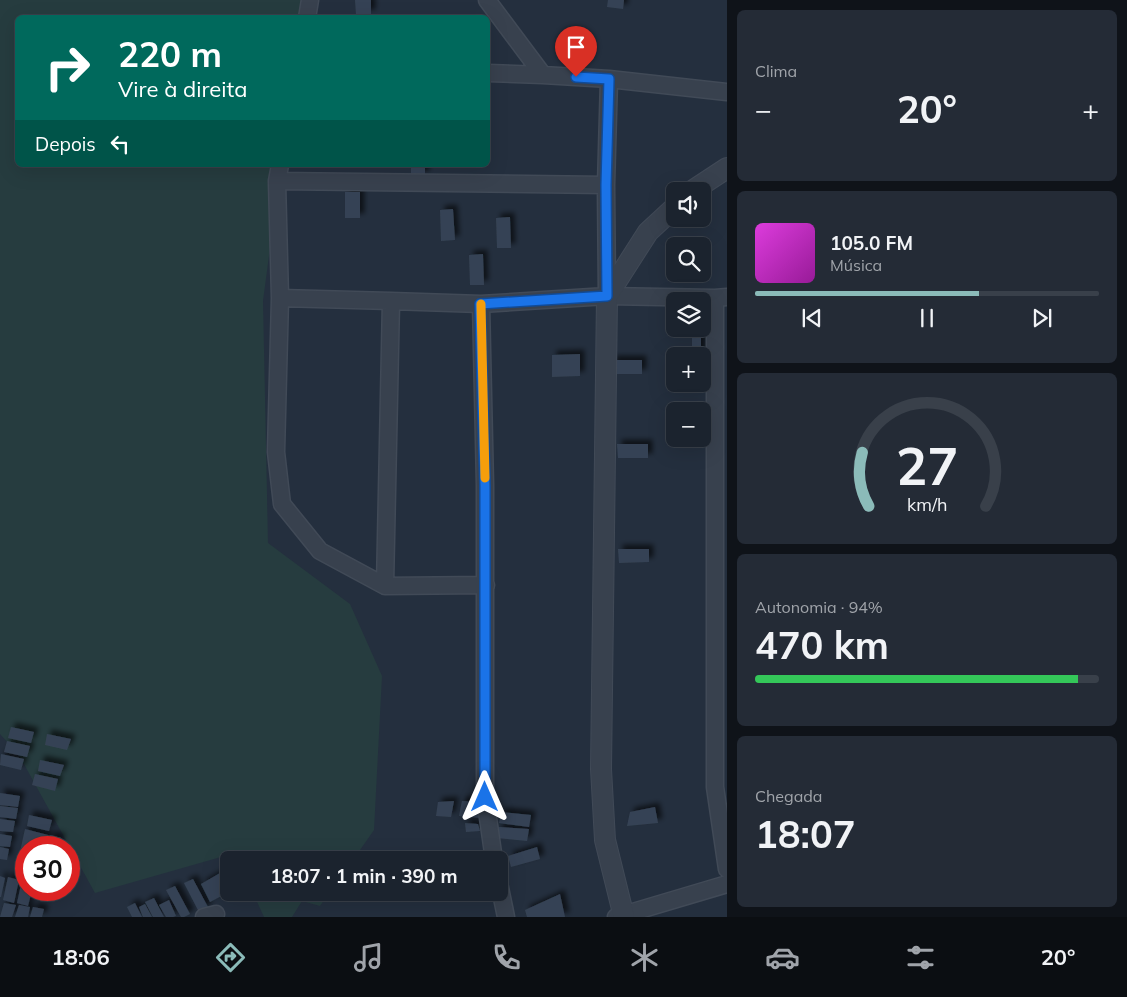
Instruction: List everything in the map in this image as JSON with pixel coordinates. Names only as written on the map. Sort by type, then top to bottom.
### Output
[{"type":"street","points":[[308,15],[310,0]]},
{"type":"street","points":[[488,0],[543,75]]},
{"type":"street","points":[[490,73],[609,79],[727,92]]},
{"type":"street","points":[[609,79],[606,185],[607,296],[602,769],[605,840],[621,916],[727,884]]},
{"type":"street","points":[[706,182],[727,168]]},
{"type":"street","points":[[486,585],[385,586],[320,551],[282,504],[276,452],[280,298],[279,173],[606,185]]},
{"type":"street","points":[[607,296],[648,232],[666,215]]},
{"type":"street","points":[[280,298],[480,304],[607,296],[721,298],[715,786],[727,869]]},
{"type":"street","points":[[385,586],[391,301]]},
{"type":"street","points":[[480,304],[486,585],[485,797],[493,851]]},
{"type":"street","points":[[503,901],[506,917]]},
{"type":"green space","points":[[0,0],[302,0],[299,15],[15,15],[15,167],[281,167],[263,301],[268,543],[350,604],[382,676],[374,830],[359,851],[220,851],[220,857],[95,893],[80,866],[80,836],[64,836],[19,755],[0,734]]},
{"type":"green space","points":[[257,901],[302,901],[292,917],[264,917]]},
{"type":"green space","points":[[302,901],[323,901],[320,906]]},
{"type":"building","points":[[355,0],[371,0],[371,14],[356,15]]},
{"type":"building","points":[[608,0],[624,0],[623,9],[607,7]]},
{"type":"building","points":[[411,167],[425,167],[425,175],[411,176]]},
{"type":"building","points":[[345,192],[360,192],[360,218],[345,218]]},
{"type":"building","points":[[453,209],[455,240],[441,241],[440,210]]},
{"type":"building","points":[[510,217],[511,248],[497,248],[496,218]]},
{"type":"building","points":[[483,254],[484,285],[470,285],[469,255]]},
{"type":"building","points":[[692,337],[701,337],[701,347],[692,347]]},
{"type":"building","points":[[580,354],[580,376],[552,377],[552,355]]},
{"type":"building","points":[[611,360],[642,360],[642,374],[612,374]]},
{"type":"building","points":[[617,444],[648,444],[648,458],[618,458]]},
{"type":"building","points":[[618,549],[649,549],[649,562],[619,563]]},
{"type":"building","points":[[11,727],[34,732],[31,743],[8,738]]},
{"type":"building","points":[[47,734],[71,739],[67,750],[45,745]]},
{"type":"building","points":[[7,741],[30,746],[27,757],[4,752]]},
{"type":"building","points":[[1,754],[24,759],[21,770],[0,765]]},
{"type":"building","points":[[40,760],[64,765],[60,776],[38,771]]},
{"type":"building","points":[[35,774],[58,779],[55,791],[32,785]]},
{"type":"building","points":[[0,793],[20,796],[18,807],[0,805]]},
{"type":"building","points":[[454,801],[451,817],[436,816],[438,802]]},
{"type":"building","points":[[462,801],[483,802],[481,818],[459,816]]},
{"type":"building","points":[[0,806],[18,808],[16,819],[0,817]]},
{"type":"building","points":[[655,807],[658,823],[627,826],[630,812]]},
{"type":"building","points":[[501,812],[531,815],[529,827],[499,823]]},
{"type":"building","points":[[29,815],[52,820],[49,831],[27,826]]},
{"type":"building","points":[[0,819],[15,821],[13,832],[0,831]]},
{"type":"building","points":[[465,823],[478,824],[480,831],[466,832]]},
{"type":"building","points":[[499,827],[529,829],[527,841],[497,838]]},
{"type":"building","points":[[25,829],[48,835],[48,836],[23,836]]},
{"type":"building","points":[[0,834],[12,836],[10,847],[0,846]]},
{"type":"building","points":[[0,847],[9,849],[7,860],[0,859]]},
{"type":"building","points":[[537,847],[540,859],[511,867],[508,856]]},
{"type":"building","points":[[220,873],[220,897],[210,902],[201,884]]},
{"type":"building","points":[[0,876],[5,878],[1,897],[0,897]]},
{"type":"building","points":[[8,877],[15,879],[14,903],[3,900]]},
{"type":"building","points":[[193,879],[208,907],[199,912],[184,883]]},
{"type":"building","points":[[175,886],[190,914],[184,917],[181,917],[166,890]]},
{"type":"building","points":[[560,894],[565,917],[527,917],[525,910]]},
{"type":"building","points":[[154,898],[164,917],[153,917],[145,902]]},
{"type":"building","points":[[169,900],[176,916],[173,917],[166,917],[159,905]]},
{"type":"building","points":[[17,901],[29,901],[28,906],[17,903]]},
{"type":"building","points":[[4,903],[16,905],[12,917],[0,917]]},
{"type":"building","points":[[135,903],[142,917],[132,917],[127,907]]},
{"type":"building","points":[[145,904],[152,917],[143,917],[139,907]]},
{"type":"building","points":[[19,905],[30,907],[28,917],[15,917]]},
{"type":"building","points":[[33,907],[44,909],[42,917],[30,917]]},
{"type":"slow traffic","points":[[481,304],[485,478]]},
{"type":"route","points":[[485,797],[485,486],[480,304],[607,296],[606,185],[609,79],[576,77]]}]
